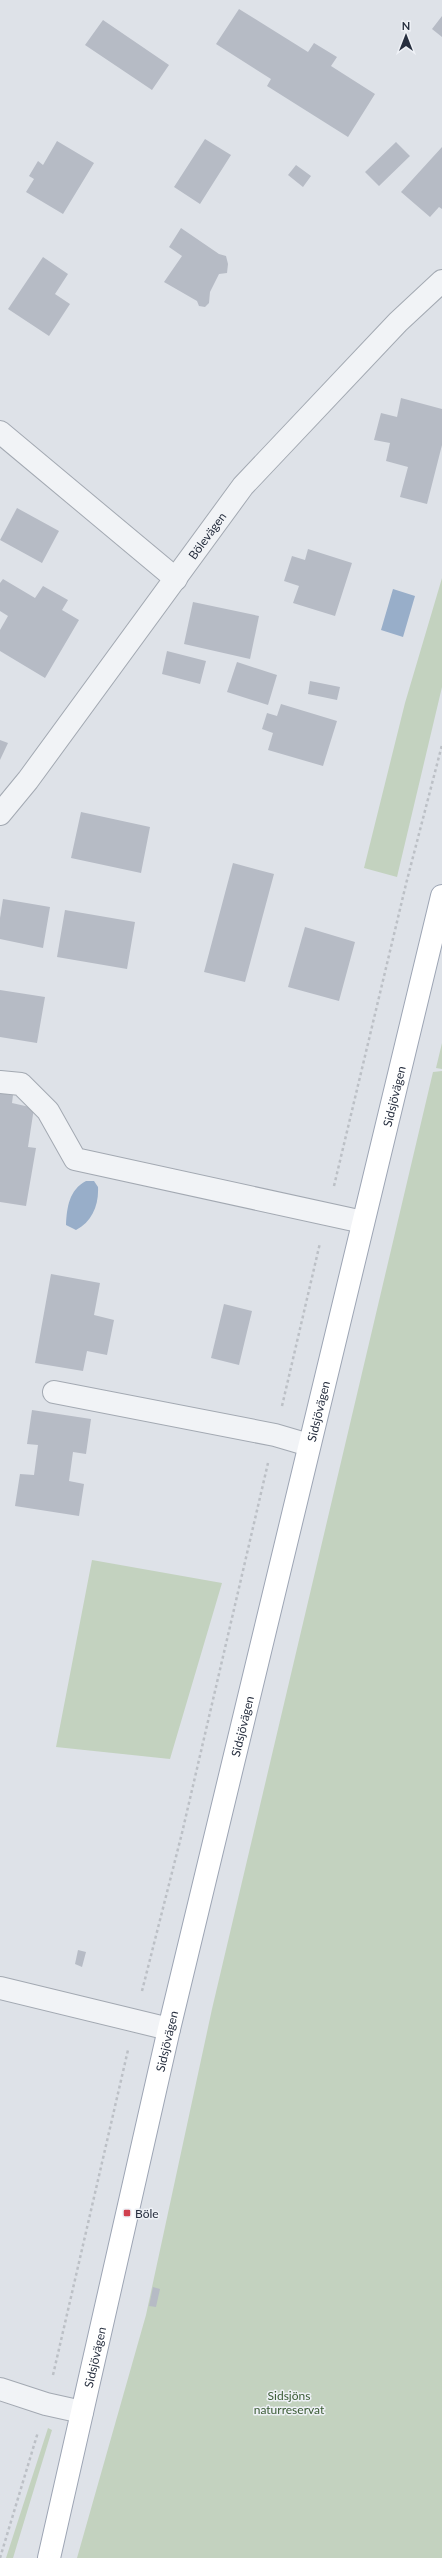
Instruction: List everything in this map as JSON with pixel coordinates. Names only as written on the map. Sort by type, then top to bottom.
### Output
[{"type":"main road","name":"Sidsjövägen","points":[[49,2558],[169,2029],[442,896]]},
{"type":"street","name":"Bölevägen","points":[[0,814],[28,780],[243,486],[398,322],[442,281]]},
{"type":"street","points":[[0,432],[176,579]]},
{"type":"street","points":[[0,1082],[21,1084],[48,1110],[75,1159],[363,1222]]},
{"type":"street","points":[[54,1392],[275,1435],[309,1445]]},
{"type":"street","points":[[0,1988],[169,2029]]},
{"type":"street","points":[[0,2389],[46,2404],[82,2412]]},
{"type":"path","points":[[0,2558],[46,2404],[135,2021],[182,1833],[327,1214],[406,884],[442,746]]},
{"type":"green space","points":[[442,578],[442,687],[397,877],[364,868],[405,703]]},
{"type":"green space","points":[[442,1043],[442,1069],[436,1068]]},
{"type":"green space","name":"Sidsjöns naturreservat","points":[[442,1071],[442,2558],[77,2558],[146,2315],[212,2009],[433,1072]]},
{"type":"green space","points":[[92,1560],[222,1583],[170,1759],[56,1747]]},
{"type":"green space","points":[[48,2428],[52,2430],[13,2558],[6,2558]]},
{"type":"water","points":[[393,589],[415,596],[403,637],[381,630]]},
{"type":"water","points":[[86,1181],[94,1181],[98,1187],[96,1206],[90,1218],[82,1227],[76,1230],[66,1225],[68,1206],[72,1194]]},
{"type":"building","points":[[239,9],[308,52],[314,43],[337,57],[331,66],[375,94],[348,137],[267,86],[271,79],[216,44]]},
{"type":"building","points":[[442,16],[442,37],[432,29]]},
{"type":"building","points":[[103,20],[169,65],[152,90],[85,45]]},
{"type":"building","points":[[205,139],[231,155],[200,204],[174,187]]},
{"type":"building","points":[[57,141],[94,163],[63,214],[26,192],[34,179],[29,176],[38,161],[43,165]]},
{"type":"building","points":[[396,142],[410,156],[379,186],[365,172]]},
{"type":"building","points":[[442,147],[442,209],[439,207],[430,217],[401,192]]},
{"type":"building","points":[[296,165],[311,176],[303,187],[288,175]]},
{"type":"building","points":[[181,228],[219,254],[226,256],[228,264],[227,273],[219,274],[210,292],[209,303],[205,307],[199,306],[197,301],[164,282],[182,256],[169,247]]},
{"type":"building","points":[[43,257],[68,274],[55,294],[70,304],[49,336],[8,309]]},
{"type":"building","points":[[401,398],[442,409],[442,445],[427,504],[400,497],[408,467],[386,461],[390,443],[374,440],[381,413],[397,417]]},
{"type":"building","points":[[17,508],[59,531],[42,563],[0,540]]},
{"type":"building","points":[[308,549],[352,563],[335,616],[293,603],[299,586],[284,581],[292,556],[305,560]]},
{"type":"building","points":[[3,579],[35,598],[43,586],[68,600],[62,610],[79,620],[45,678],[0,651],[0,630],[8,616],[0,611],[0,583]]},
{"type":"building","points":[[193,602],[259,616],[250,659],[184,644]]},
{"type":"building","points":[[167,651],[206,661],[200,684],[162,674]]},
{"type":"building","points":[[237,662],[277,675],[268,705],[227,692]]},
{"type":"building","points":[[310,681],[340,687],[337,700],[308,694]]},
{"type":"building","points":[[281,704],[337,721],[323,766],[268,750],[273,733],[262,729],[267,713],[277,716]]},
{"type":"building","points":[[0,740],[8,743],[0,760]]},
{"type":"building","points":[[81,812],[150,827],[141,873],[71,858]]},
{"type":"building","points":[[233,863],[274,874],[245,982],[204,972]]},
{"type":"building","points":[[3,899],[50,907],[43,948],[0,939],[0,918]]},
{"type":"building","points":[[65,910],[135,922],[127,969],[57,957]]},
{"type":"building","points":[[305,927],[355,942],[339,1001],[288,987]]},
{"type":"building","points":[[0,990],[45,997],[37,1043],[0,1037]]},
{"type":"building","points":[[0,1093],[13,1095],[12,1103],[34,1108],[28,1147],[36,1148],[26,1206],[0,1202]]},
{"type":"building","points":[[51,1274],[100,1283],[94,1315],[114,1320],[107,1355],[87,1351],[83,1371],[35,1363]]},
{"type":"building","points":[[224,1304],[252,1311],[239,1365],[211,1358]]},
{"type":"building","points":[[32,1410],[91,1419],[86,1454],[73,1452],[69,1481],[84,1484],[79,1516],[15,1506],[20,1474],[34,1475],[38,1445],[27,1444]]},
{"type":"building","points":[[78,1950],[86,1952],[82,1967],[75,1964]]},
{"type":"building","points":[[153,2287],[160,2289],[156,2307],[149,2306]]},
{"type":"place","name":"Böle","points":[[127,2213]]}]
